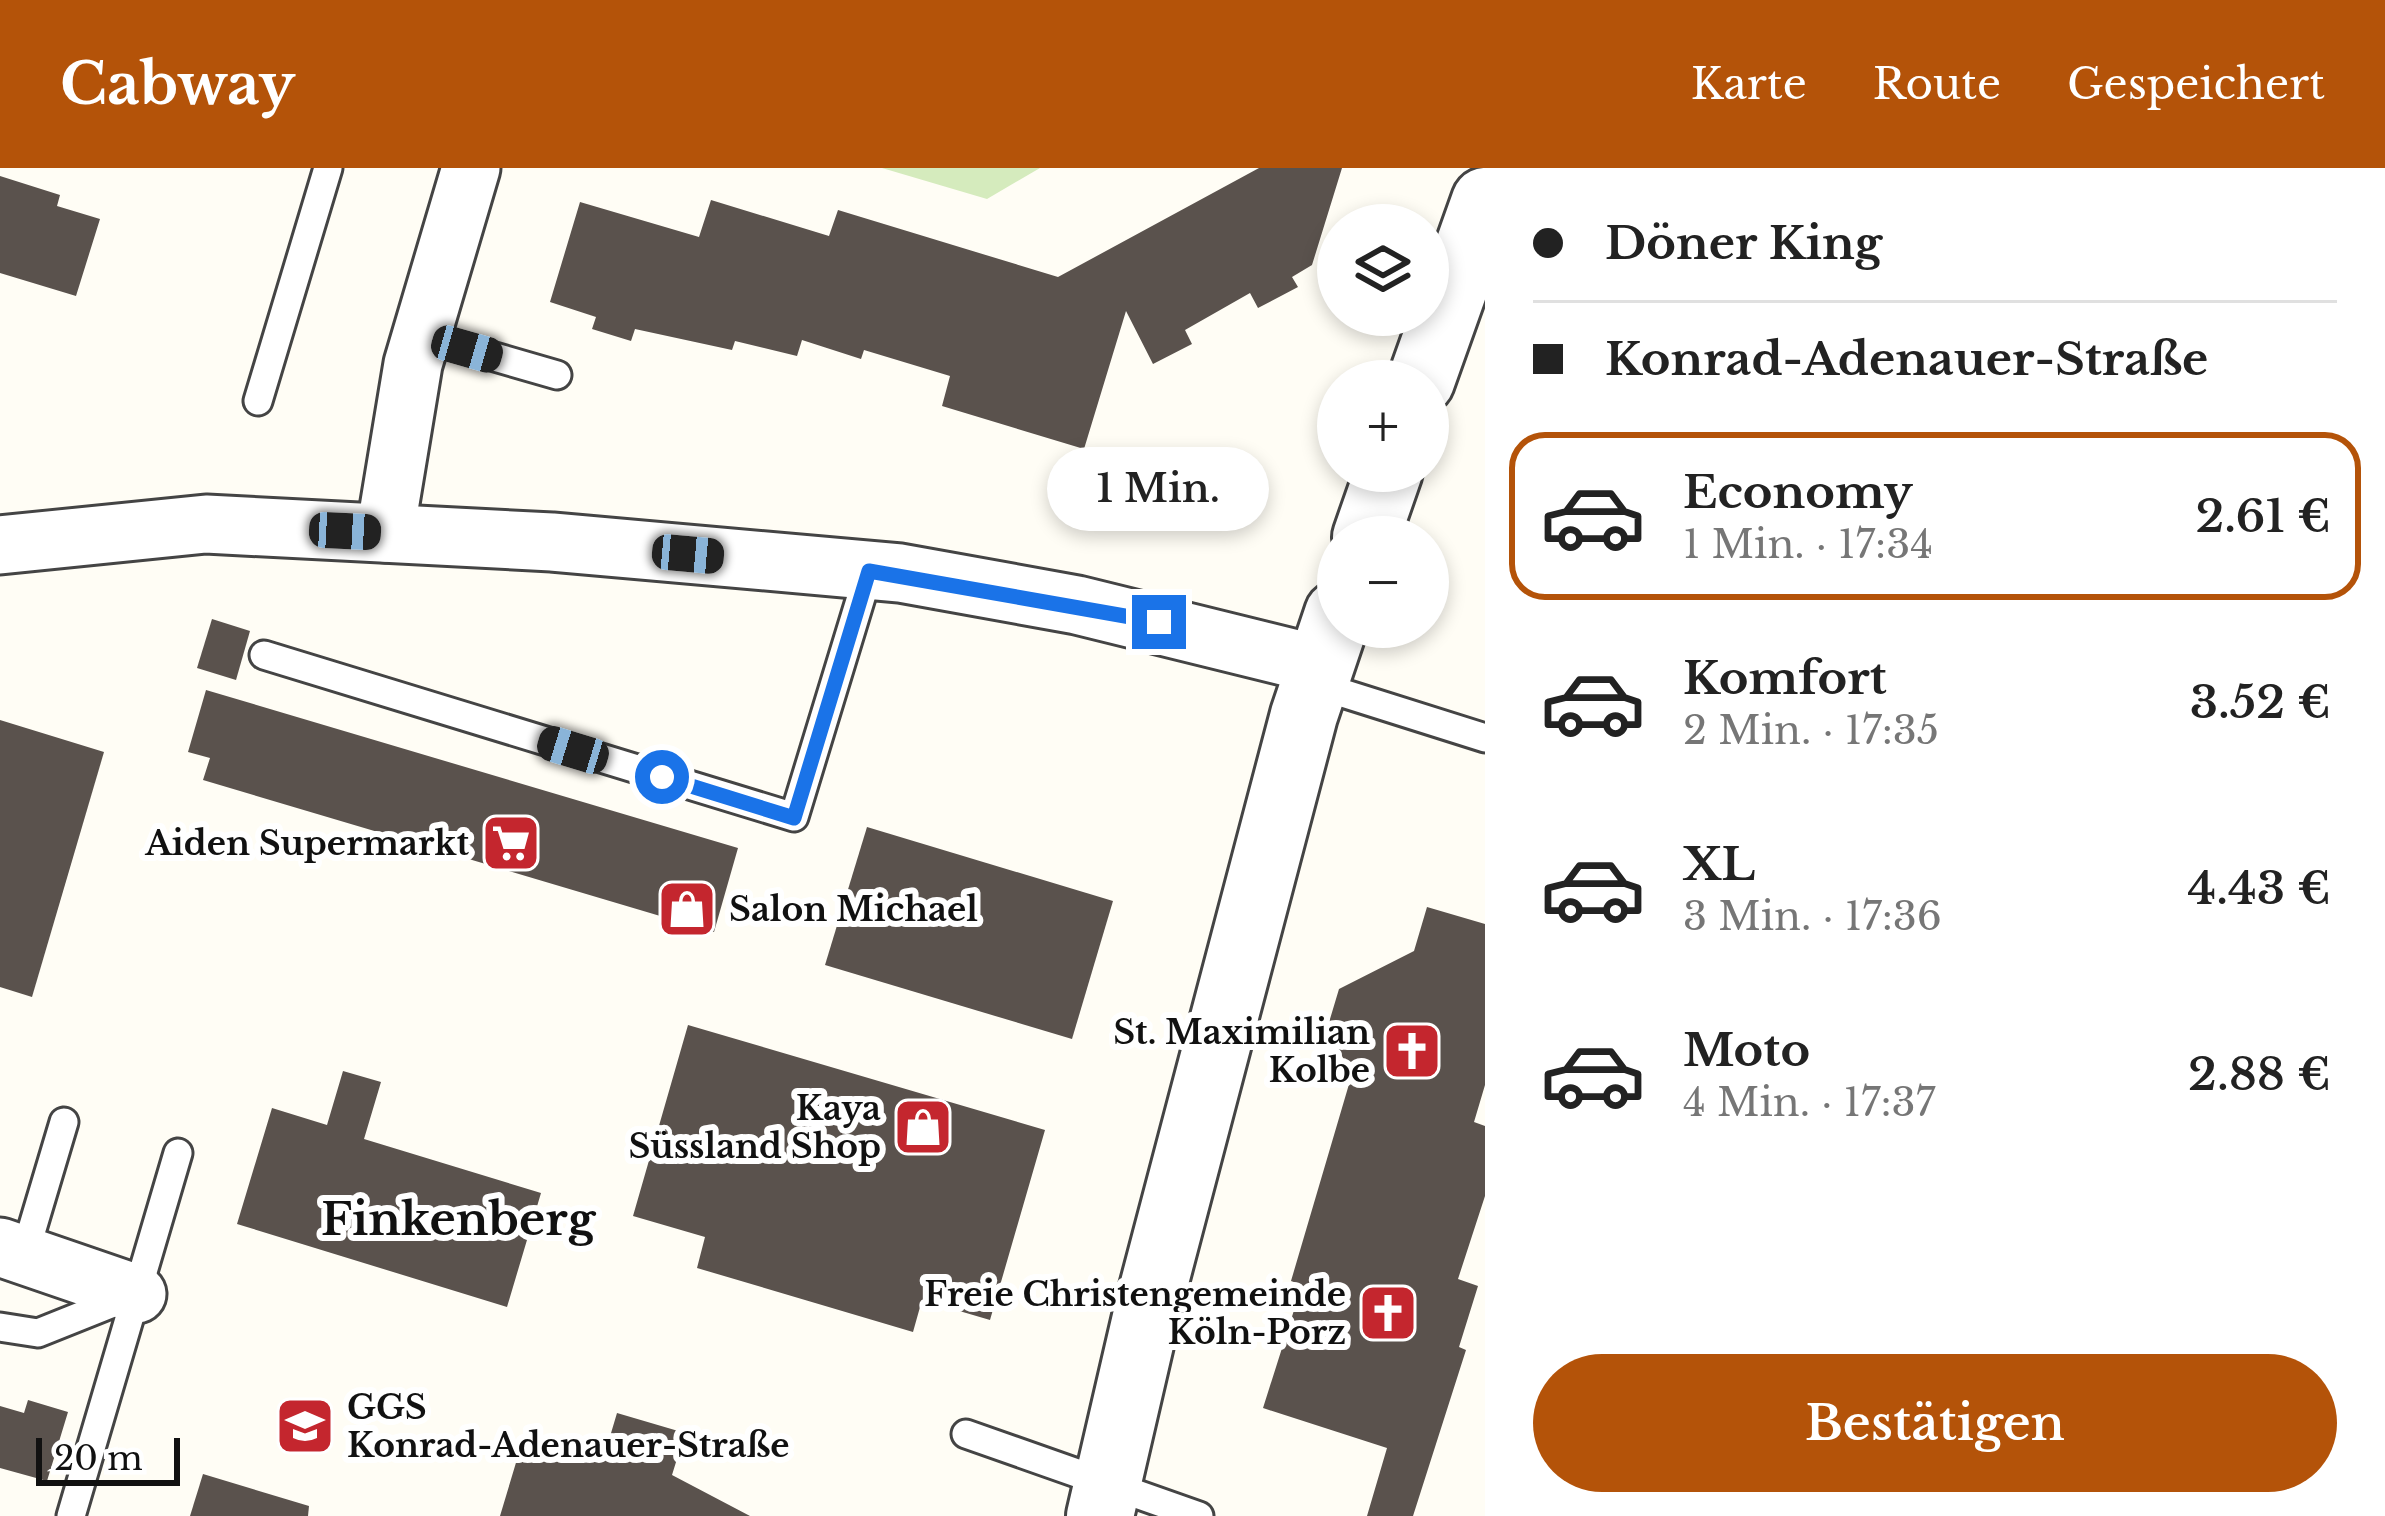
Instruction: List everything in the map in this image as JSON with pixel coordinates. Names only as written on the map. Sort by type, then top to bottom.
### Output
[{"type":"street","points":[[385,533],[422,336],[471,168]]},
{"type":"street","points":[[1428,360],[1485,201]]},
{"type":"street","points":[[0,545],[206,524],[552,542],[869,571],[1077,604],[1324,654],[1151,1296],[1104,1499]]},
{"type":"street","points":[[12,1251],[137,1294]]},
{"type":"lane","points":[[258,401],[328,168]]},
{"type":"lane","points":[[422,336],[557,375]]},
{"type":"lane","points":[[264,655],[794,818],[869,571]]},
{"type":"lane","points":[[1324,654],[1485,738]]},
{"type":"lane","points":[[12,1251],[64,1122]]},
{"type":"lane","points":[[71,1516],[178,1153]]},
{"type":"lane","points":[[0,1328],[38,1333],[137,1294]]},
{"type":"lane","points":[[966,1434],[1104,1499],[1199,1516]]},
{"type":"green space","points":[[882,168],[1040,168],[987,199]]},
{"type":"building","points":[[1259,168],[1342,168],[1331,204],[1317,204],[1317,249],[1312,265],[1292,277],[1298,287],[1258,308],[1250,293],[1185,330],[1192,344],[1153,364],[1126,311],[1084,449],[942,406],[950,376],[864,350],[861,359],[802,340],[797,356],[735,341],[732,350],[635,329],[631,341],[592,329],[596,317],[550,302],[580,202],[699,237],[711,200],[829,236],[838,210],[1058,277]]},
{"type":"building","points":[[0,176],[60,195],[57,206],[100,219],[76,296],[0,273]]},
{"type":"building","points":[[212,619],[250,631],[236,680],[197,668]]},
{"type":"building","points":[[206,690],[738,848],[714,932],[203,780],[210,758],[188,752]]},
{"type":"building","points":[[0,720],[104,752],[32,997],[0,987]]},
{"type":"building","points":[[867,827],[1113,901],[1072,1039],[825,965]]},
{"type":"building","points":[[1427,907],[1485,924],[1485,1085],[1474,1122],[1485,1126],[1485,1196],[1458,1279],[1478,1286],[1459,1347],[1466,1350],[1413,1516],[1367,1516],[1387,1448],[1263,1408],[1302,1285],[1291,1281],[1352,1074],[1327,1029],[1339,989],[1414,951]]},
{"type":"building","points":[[688,1025],[1045,1130],[990,1320],[922,1300],[913,1332],[697,1268],[705,1237],[633,1216]]},
{"type":"building","points":[[343,1071],[381,1082],[364,1139],[541,1193],[507,1307],[237,1224],[272,1108],[327,1125]]},
{"type":"building","points":[[28,1400],[68,1412],[47,1481],[0,1468],[0,1406],[24,1413]]},
{"type":"building","points":[[617,1413],[685,1433],[672,1475],[750,1516],[500,1516],[524,1436],[603,1460]]},
{"type":"building","points":[[203,1474],[309,1506],[308,1516],[190,1516]]},
{"type":"place","name":"Aiden Supermarkt","points":[[511,843]]},
{"type":"place","name":"Salon Michael","points":[[687,909]]},
{"type":"place","name":"St. Maximilian Kolbe","points":[[1412,1051]]},
{"type":"place","name":"Kaya Süssland Shop","points":[[923,1127]]},
{"type":"place","name":"Freie Christengemeinde Köln-Porz","points":[[1388,1313]]},
{"type":"place","name":"GGS Konrad-Adenauer-Straße","points":[[305,1426]]},
{"type":"district","name":"Finkenberg","points":[[458,1219]]},
{"type":"route","points":[[662,777],[794,818],[869,571],[1159,622]]}]
